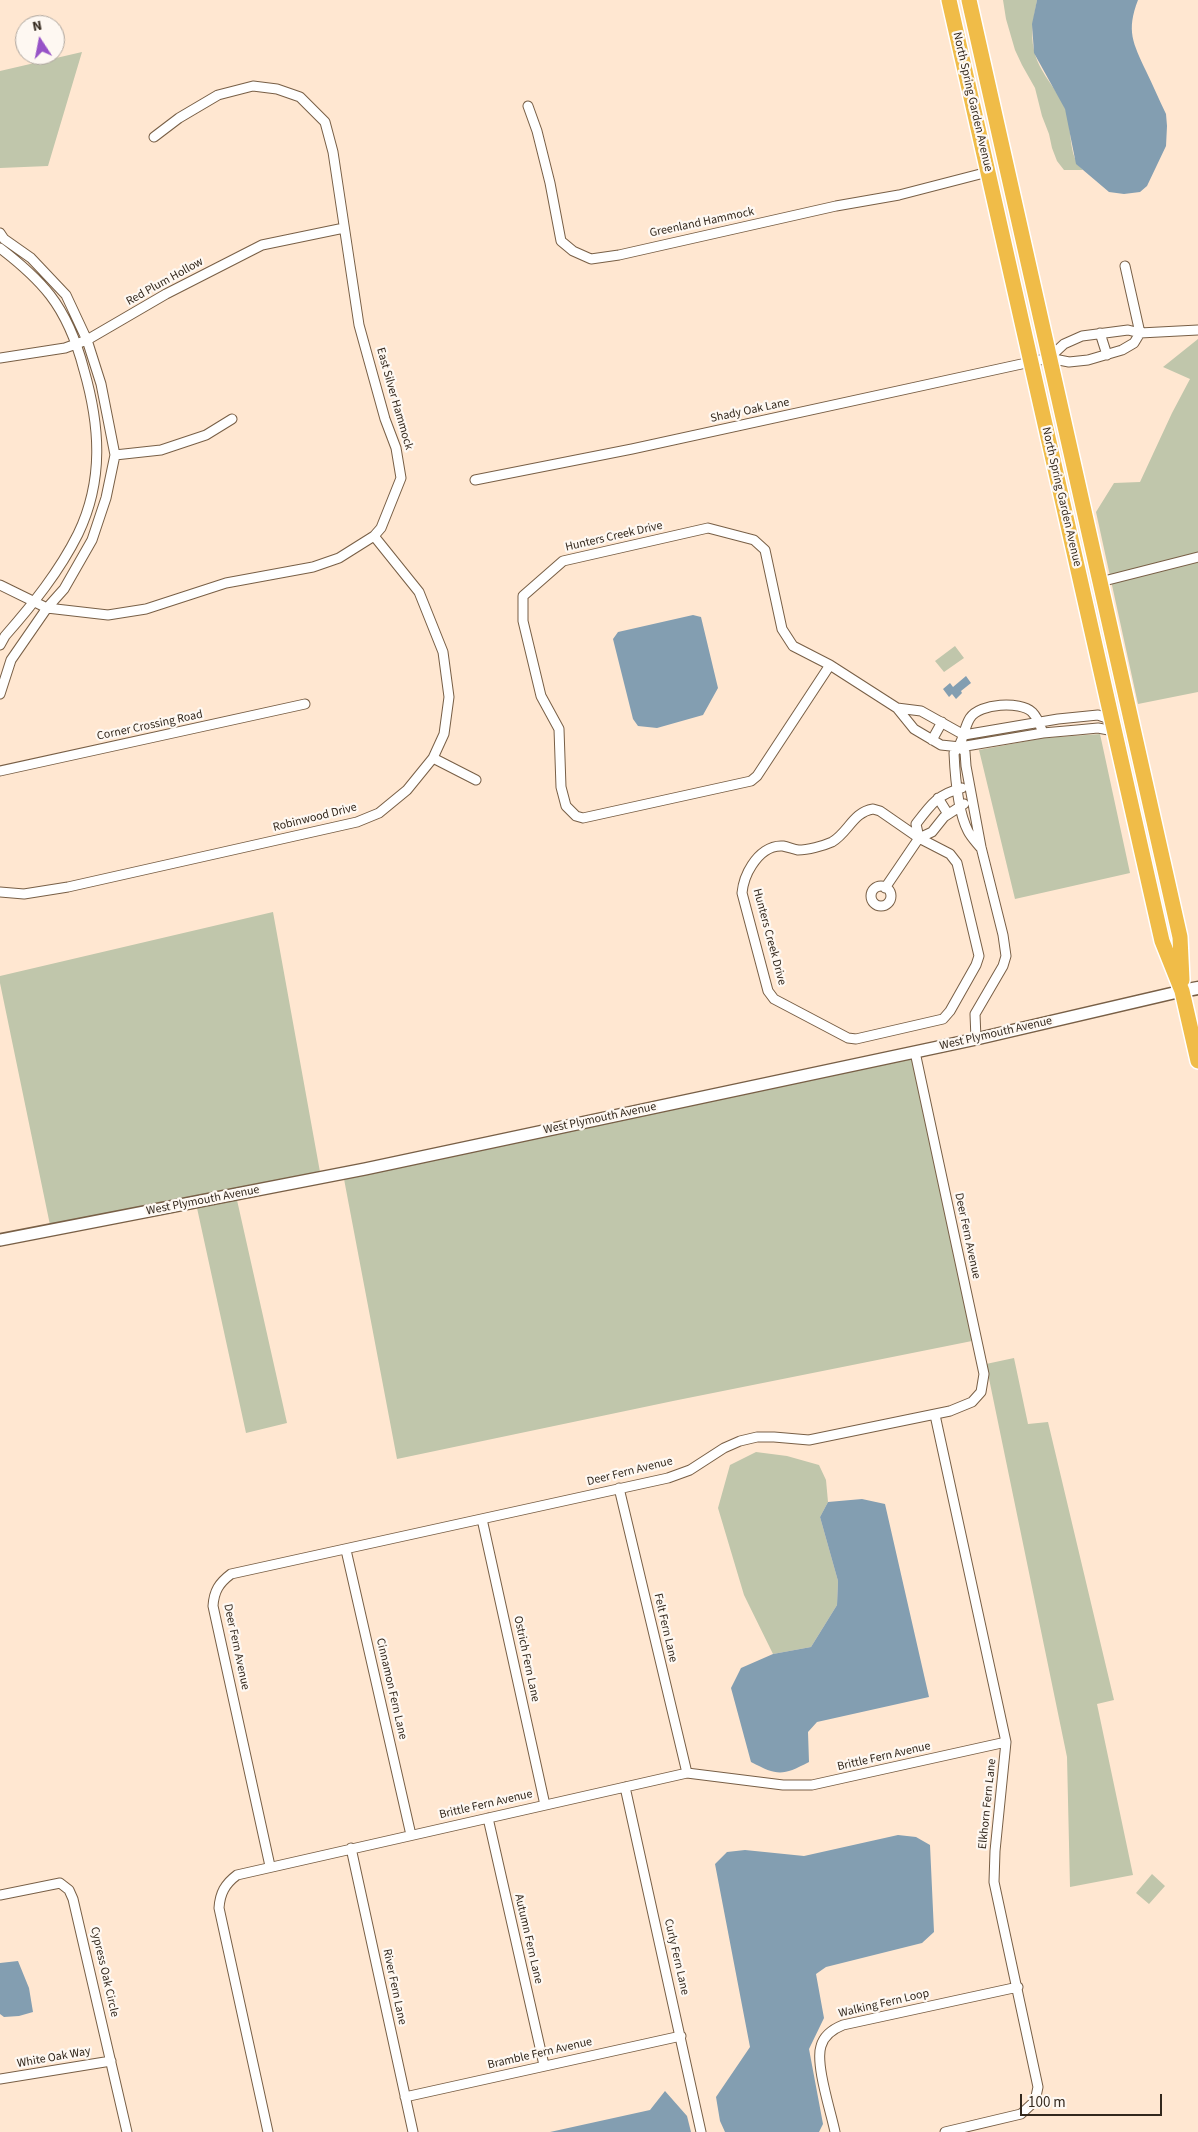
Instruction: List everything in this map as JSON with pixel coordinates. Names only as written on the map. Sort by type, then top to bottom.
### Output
[{"type":"highway","name":"North Spring Garden Avenue","points":[[950,0],[1030,362],[1162,941],[1182,991],[1198,1061]]},
{"type":"highway","name":"North Spring Garden Avenue","points":[[969,0],[1180,937],[1182,991]]},
{"type":"highway","points":[[1106,691],[1120,712],[1130,717]]},
{"type":"highway","points":[[1113,726],[1118,722],[1137,744]]},
{"type":"main road","name":"West Plymouth Avenue","points":[[1182,991],[1198,988]]},
{"type":"street","name":"East Silver Hammock","points":[[0,585],[47,608],[108,615],[130,613],[226,583],[313,567],[339,558],[374,536],[381,528],[401,478],[396,448],[385,419],[359,325],[333,152],[325,122],[300,97],[277,89],[253,86],[218,95],[179,118],[154,137]]},
{"type":"street","name":"Greenland Hammock","points":[[528,106],[537,131],[548,174],[561,241],[572,251],[591,259],[619,255],[836,206],[899,195],[988,172]]},
{"type":"street","name":"Red Plum Hollow","points":[[0,358],[6,359],[65,348],[87,340],[166,294],[262,245],[344,228]]},
{"type":"street","points":[[0,232],[4,239],[37,264],[66,295],[87,340],[101,384],[115,455],[106,498],[92,540],[64,589],[47,608],[11,660],[0,694]]},
{"type":"street","points":[[0,248],[50,294],[77,343],[97,427],[98,455],[93,488],[78,533],[52,578],[0,645]]},
{"type":"street","points":[[1049,358],[1069,362],[1088,360],[1122,350],[1134,342],[1140,333],[1125,266]]},
{"type":"street","points":[[1049,358],[1070,341],[1082,336],[1128,330],[1140,333],[1198,330]]},
{"type":"street","points":[[1100,333],[1107,354]]},
{"type":"street","name":"Shady Oak Lane","points":[[475,480],[632,449],[1049,358]]},
{"type":"street","points":[[115,455],[161,450],[206,435],[232,418]]},
{"type":"street","name":"Hunters Creek Drive","points":[[830,665],[757,776],[751,780],[583,818],[576,816],[566,806],[561,786],[558,729],[541,696],[523,621],[523,596],[563,562],[708,528],[721,530],[754,540],[764,550],[782,629],[793,646],[830,665],[897,708],[914,729],[941,745],[960,747],[1043,733],[1113,726]]},
{"type":"street","name":"Robinwood Drive","points":[[0,892],[24,894],[68,886],[356,822],[379,813],[408,790],[433,758],[444,734],[449,698],[443,652],[419,592],[374,536]]},
{"type":"street","points":[[1100,582],[1198,557]]},
{"type":"street","name":"Corner Crossing Road","points":[[0,771],[305,704]]},
{"type":"street","points":[[981,847],[968,832],[961,805],[954,753],[960,747],[970,718],[977,711],[986,707],[999,705],[1024,707],[1040,722],[1043,733]]},
{"type":"street","name":"Hunters Creek Drive","points":[[897,708],[921,711],[964,735]]},
{"type":"street","points":[[964,735],[1040,722],[1098,715],[1113,726]]},
{"type":"street","points":[[932,740],[942,722]]},
{"type":"street","points":[[960,747],[965,752],[969,785],[981,847],[1003,935],[1006,956],[1003,966],[976,1014],[976,1038]]},
{"type":"street","points":[[433,758],[476,780]]},
{"type":"street","points":[[919,838],[916,824],[933,801],[944,793],[969,785]]},
{"type":"street","points":[[938,798],[948,814]]},
{"type":"street","points":[[885,888],[919,838],[932,832],[948,814],[961,805],[972,802]]},
{"type":"street","name":"Hunters Creek Drive","points":[[873,809],[880,811],[919,838],[950,854],[957,863],[979,956],[950,1011],[943,1018],[856,1039],[848,1038],[774,998],[768,991],[742,893],[746,876],[758,857],[764,851],[776,847],[798,850],[829,843],[837,839],[862,812],[873,809]]},
{"type":"street","name":"West Plymouth Avenue","points":[[0,1240],[365,1169],[915,1052],[1182,991]]},
{"type":"street","name":"Deer Fern Avenue","points":[[270,1866],[213,1606],[213,1596],[218,1587],[231,1574],[668,1478],[690,1470],[724,1448],[740,1441],[757,1437],[774,1436],[809,1440],[934,1415],[972,1402],[981,1392],[984,1374],[915,1052]]},
{"type":"street","name":"Elkhorn Fern Lane","points":[[934,1415],[1006,1742],[995,1851],[994,1882],[1038,2087],[1035,2101],[1021,2114],[945,2132]]},
{"type":"street","name":"Felt Fern Lane","points":[[619,1488],[687,1773]]},
{"type":"street","name":"Ostrich Fern Lane","points":[[482,1519],[545,1805]]},
{"type":"street","name":"Cinnamon Fern Lane","points":[[346,1550],[411,1835]]},
{"type":"street","name":"Brittle Fern Avenue","points":[[268,2132],[219,1908],[220,1895],[228,1882],[237,1875],[687,1773],[783,1785],[812,1785],[1006,1742]]},
{"type":"street","name":"Curly Fern Lane","points":[[625,1787],[701,2132]]},
{"type":"street","name":"Autumn Fern Lane","points":[[488,1818],[544,2066]]},
{"type":"street","name":"River Fern Lane","points":[[351,1848],[413,2132]]},
{"type":"street","name":"Cypress Oak Circle","points":[[0,1895],[60,1883],[69,1890],[74,1899],[128,2132]]},
{"type":"street","name":"Walking Fern Loop","points":[[835,2132],[820,2062],[821,2046],[831,2030],[843,2025],[1018,1987]]},
{"type":"street","name":"Bramble Fern Avenue","points":[[405,2097],[681,2036]]},
{"type":"street","name":"White Oak Way","points":[[0,2079],[111,2061]]},
{"type":"green space","points":[[1003,0],[1037,0],[1032,31],[1036,58],[1065,108],[1072,150],[1083,170],[1064,170],[1057,161],[1035,88],[1015,50],[1006,19]]},
{"type":"green space","points":[[82,52],[48,166],[0,168],[0,71],[26,65],[65,65],[65,56]]},
{"type":"green space","points":[[1198,339],[1198,692],[1138,704],[1096,512],[1114,483],[1140,482],[1190,379],[1163,367]]},
{"type":"green space","points":[[955,646],[964,658],[944,672],[935,661]]},
{"type":"green space","points":[[1100,734],[1130,873],[1015,899],[979,750],[1044,738]]},
{"type":"green space","points":[[273,912],[320,1172],[50,1225],[0,976]]},
{"type":"green space","points":[[912,1058],[972,1341],[397,1459],[344,1179]]},
{"type":"green space","points":[[237,1200],[287,1423],[246,1433],[197,1208]]},
{"type":"green space","points":[[1014,1358],[1028,1424],[1048,1422],[1114,1700],[1097,1704],[1133,1875],[1070,1887],[1067,1757],[986,1364]]},
{"type":"green space","points":[[756,1452],[787,1456],[819,1465],[826,1480],[828,1502],[820,1517],[838,1581],[837,1605],[811,1647],[773,1654],[744,1595],[718,1508],[730,1465]]},
{"type":"green space","points":[[1152,1874],[1165,1886],[1149,1904],[1136,1893]]},
{"type":"water","points":[[1037,0],[1138,0],[1132,20],[1133,37],[1166,114],[1167,126],[1166,146],[1147,186],[1140,192],[1124,194],[1109,192],[1076,164],[1065,109],[1034,53],[1032,24]]},
{"type":"water","points":[[693,615],[701,617],[718,688],[703,715],[657,728],[638,726],[633,719],[613,639],[618,632]]},
{"type":"water","points":[[966,676],[971,683],[961,691],[962,693],[956,699],[952,694],[949,697],[943,689],[950,683],[953,687]]},
{"type":"water","points":[[862,1499],[885,1504],[929,1697],[817,1722],[808,1732],[809,1762],[786,1772],[768,1770],[751,1762],[731,1688],[741,1668],[773,1654],[811,1647],[837,1605],[838,1581],[820,1517],[828,1502]]},
{"type":"water","points":[[898,1835],[916,1837],[930,1845],[934,1932],[922,1943],[826,1967],[816,1974],[824,2018],[809,2049],[823,2124],[819,2132],[725,2132],[720,2121],[716,2097],[750,2047],[715,1864],[727,1852],[745,1850],[804,1856]]},
{"type":"water","points":[[18,1961],[29,1988],[33,2012],[19,2016],[4,2017],[0,2014],[0,1963]]},
{"type":"water","points":[[665,2091],[687,2116],[691,2132],[550,2132],[650,2110]]}]
